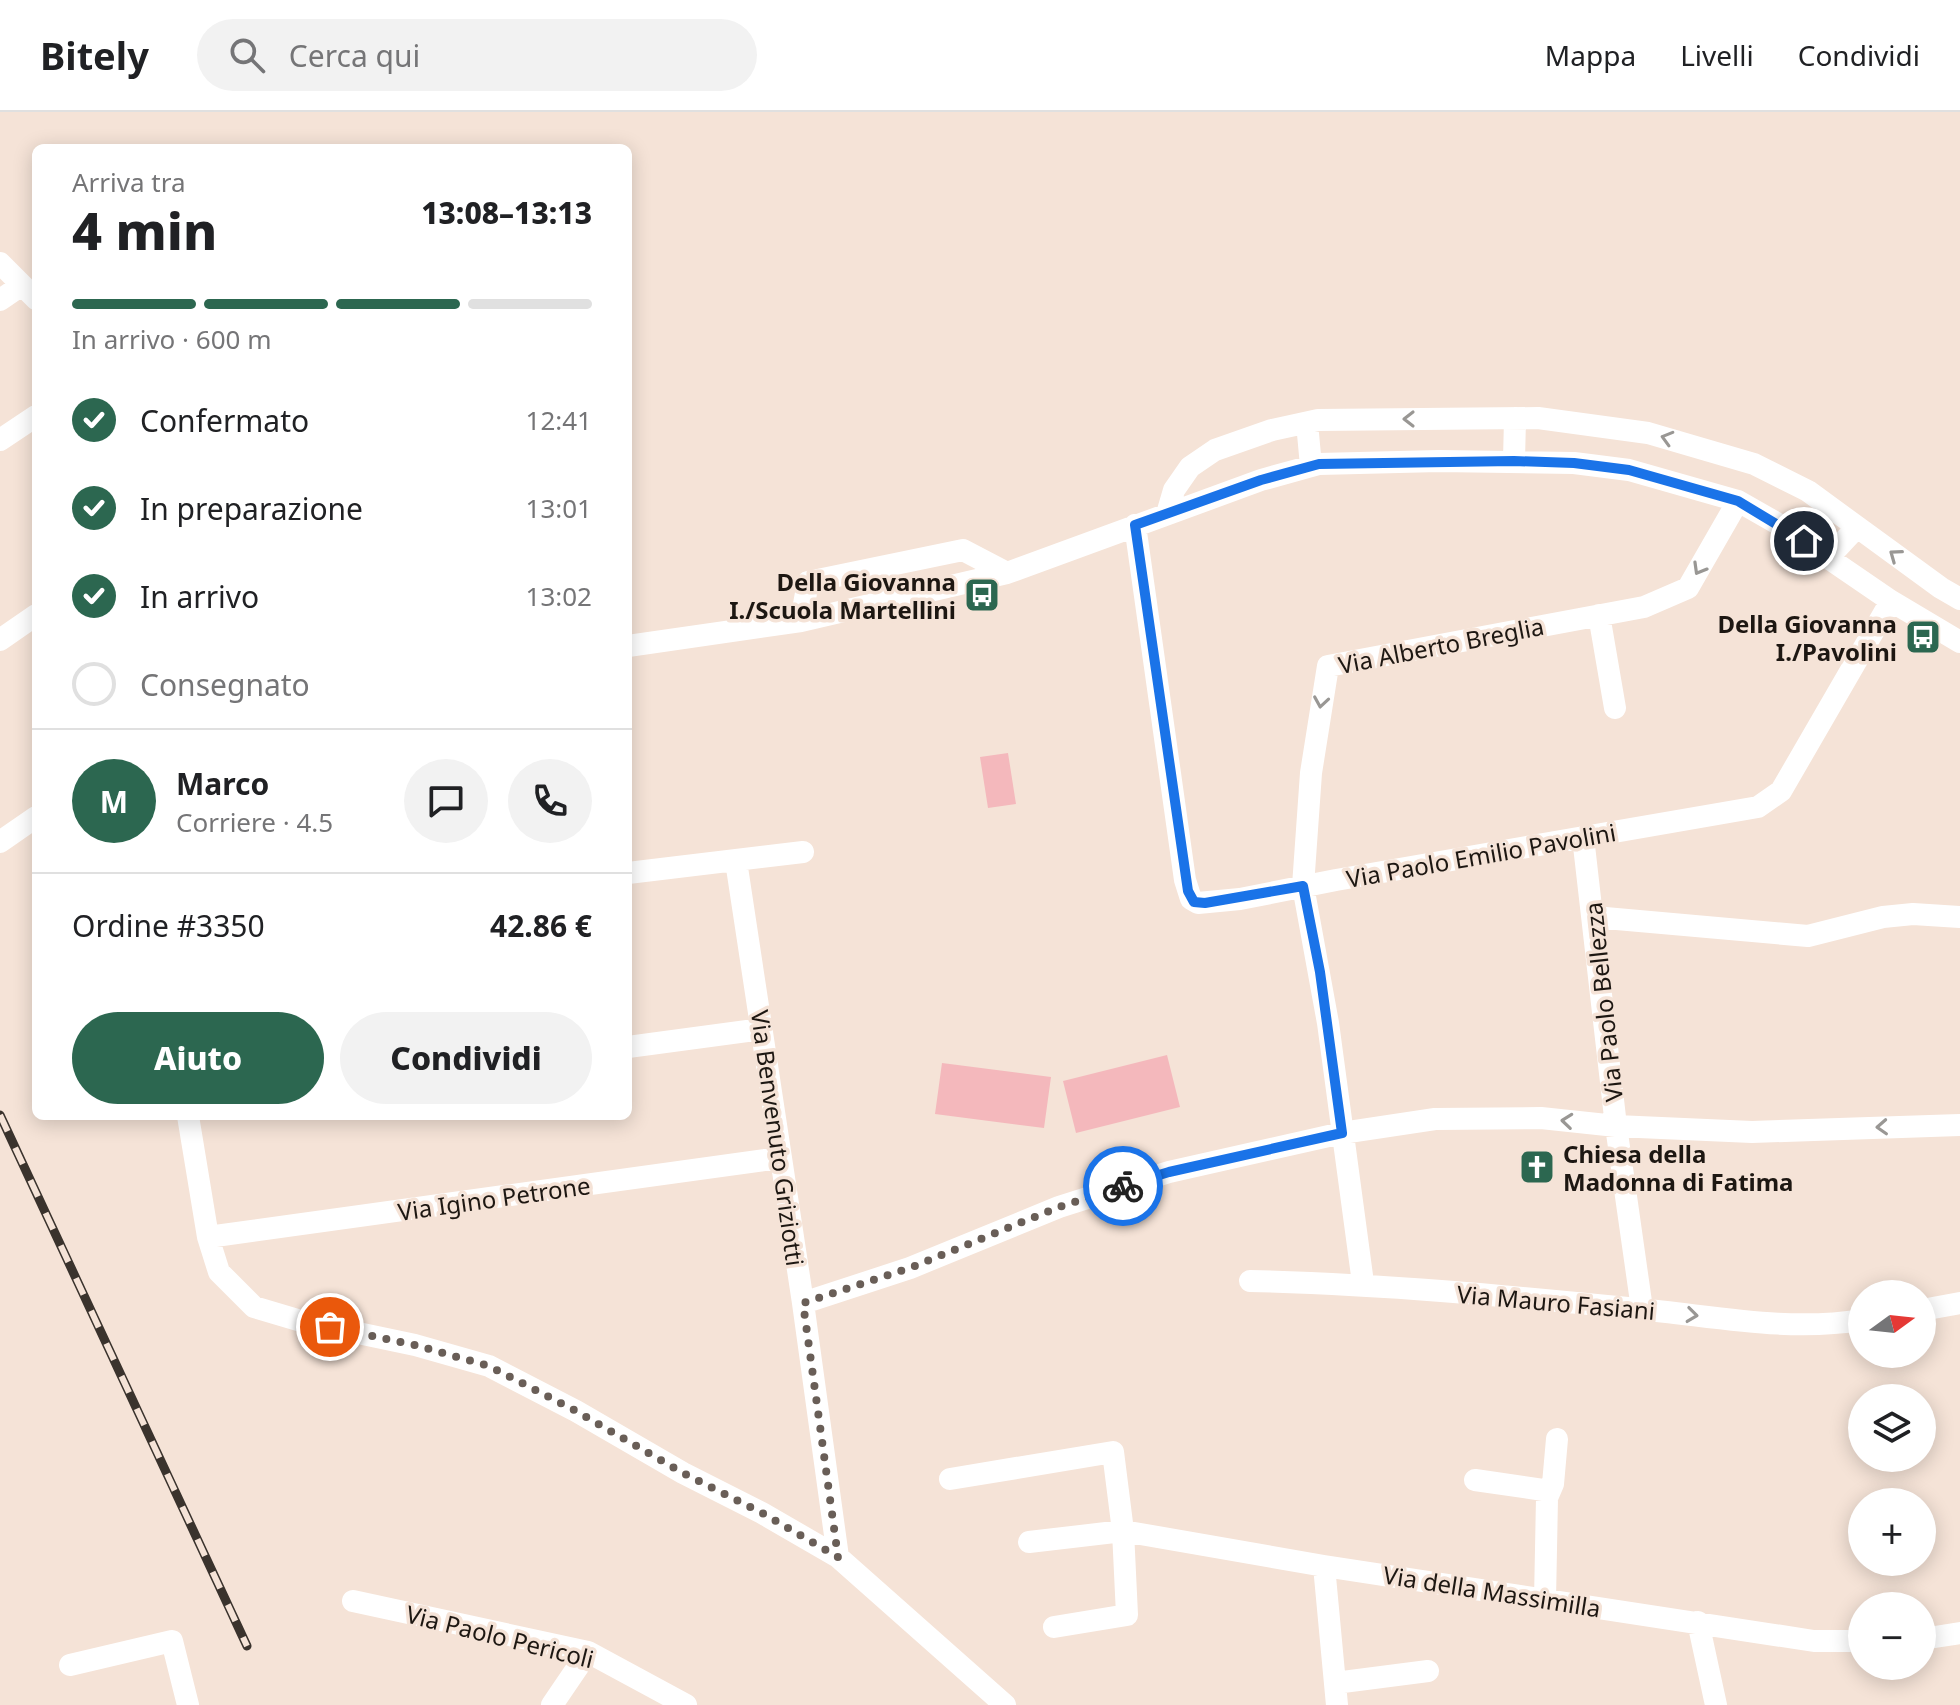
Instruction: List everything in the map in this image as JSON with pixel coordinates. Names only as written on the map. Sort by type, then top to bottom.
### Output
[{"type":"street","points":[[0,263],[29,292],[0,300]]},
{"type":"street","points":[[1514,461],[1515,418]]},
{"type":"street","points":[[1167,514],[1174,490],[1190,467],[1215,450],[1272,430],[1307,423],[1385,419],[1538,418],[1648,433],[1754,464],[1808,491],[1960,599]]},
{"type":"street","points":[[0,440],[32,419]]},
{"type":"street","points":[[1307,423],[1311,466]]},
{"type":"street","points":[[632,645],[801,621],[1007,573],[1261,480],[1311,466],[1439,461],[1574,463],[1629,470],[1738,501],[1960,642]]},
{"type":"street","name":"Via Alberto Breglia","points":[[1363,1283],[1320,972],[1303,886],[1311,773],[1324,683],[1330,664],[1644,607],[1688,588],[1738,501]]},
{"type":"street","name":"Via Paolo Emilio Pavolini","points":[[1135,525],[1185,880],[1191,899],[1198,903],[1758,807],[1781,791],[1891,601]]},
{"type":"street","points":[[1828,558],[1857,527]]},
{"type":"street","points":[[801,621],[808,582],[963,550],[1007,573]]},
{"type":"street","points":[[1599,615],[1615,708]]},
{"type":"street","points":[[0,640],[32,618]]},
{"type":"street","points":[[0,842],[32,820]]},
{"type":"street","name":"Via Paolo Bellezza","points":[[1583,837],[1616,1126],[1642,1309]]},
{"type":"street","points":[[632,868],[736,861],[803,852]]},
{"type":"street","name":"Via Benvenuto Griziotti","points":[[736,861],[838,1557]]},
{"type":"street","points":[[1594,917],[1808,936],[1883,917],[1913,914],[1960,917]]},
{"type":"street","points":[[632,1046],[762,1029]]},
{"type":"street","points":[[803,1303],[910,1268],[1059,1207],[1169,1172],[1342,1133],[1435,1119],[1541,1118],[1616,1126],[1752,1132],[1960,1125]]},
{"type":"street","points":[[189,1120],[208,1237],[219,1272],[254,1307],[489,1366],[576,1411],[838,1557],[1005,1705]]},
{"type":"street","name":"Via Igino Petrone","points":[[208,1237],[779,1158]]},
{"type":"street","name":"Via Mauro Fasiani","points":[[1250,1281],[1363,1283],[1642,1309],[1752,1323],[1823,1326],[1848,1322]]},
{"type":"street","points":[[1936,1307],[1960,1303]]},
{"type":"street","points":[[1545,1600],[1547,1498],[1557,1439]]},
{"type":"street","points":[[950,1479],[1113,1452],[1123,1531],[1127,1615],[1054,1627]]},
{"type":"street","points":[[1475,1480],[1550,1491]]},
{"type":"street","name":"Via della Massimilla","points":[[1029,1542],[1123,1531],[1324,1566],[1814,1641],[1848,1641]]},
{"type":"street","points":[[1324,1566],[1336,1694],[1428,1671]]},
{"type":"street","name":"Via Paolo Pericoli","points":[[353,1601],[588,1652],[686,1705]]},
{"type":"street","points":[[1698,1622],[1716,1705]]},
{"type":"street","points":[[1936,1637],[1960,1633]]},
{"type":"street","points":[[70,1665],[172,1641],[188,1705]]},
{"type":"street","points":[[552,1705],[588,1652]]},
{"type":"shaded area","points":[[1008,753],[1016,804],[988,808],[980,757]]},
{"type":"shaded area","points":[[1167,1055],[1180,1107],[1076,1133],[1063,1081]]},
{"type":"shaded area","points":[[942,1063],[1051,1077],[1044,1128],[935,1114]]},
{"type":"railway","points":[[0,1115],[247,1646]]},
{"type":"way so far","points":[[330,1327],[415,1345],[489,1366],[838,1557],[803,1303],[910,1268],[1059,1207],[1123,1186]]},
{"type":"place","name":"Della Giovanna I./Scuola Martellini","points":[[982,595]]},
{"type":"place","name":"Della Giovanna I./Pavolini","points":[[1923,637]]},
{"type":"place","name":"Chiesa della Madonna di Fatima","points":[[1537,1167]]},
{"type":"route","points":[[1123,1186],[1169,1172],[1342,1133],[1320,972],[1303,886],[1205,903],[1194,902],[1188,891],[1135,525],[1261,480],[1319,464],[1514,461],[1574,463],[1629,470],[1738,501],[1804,541]]}]
